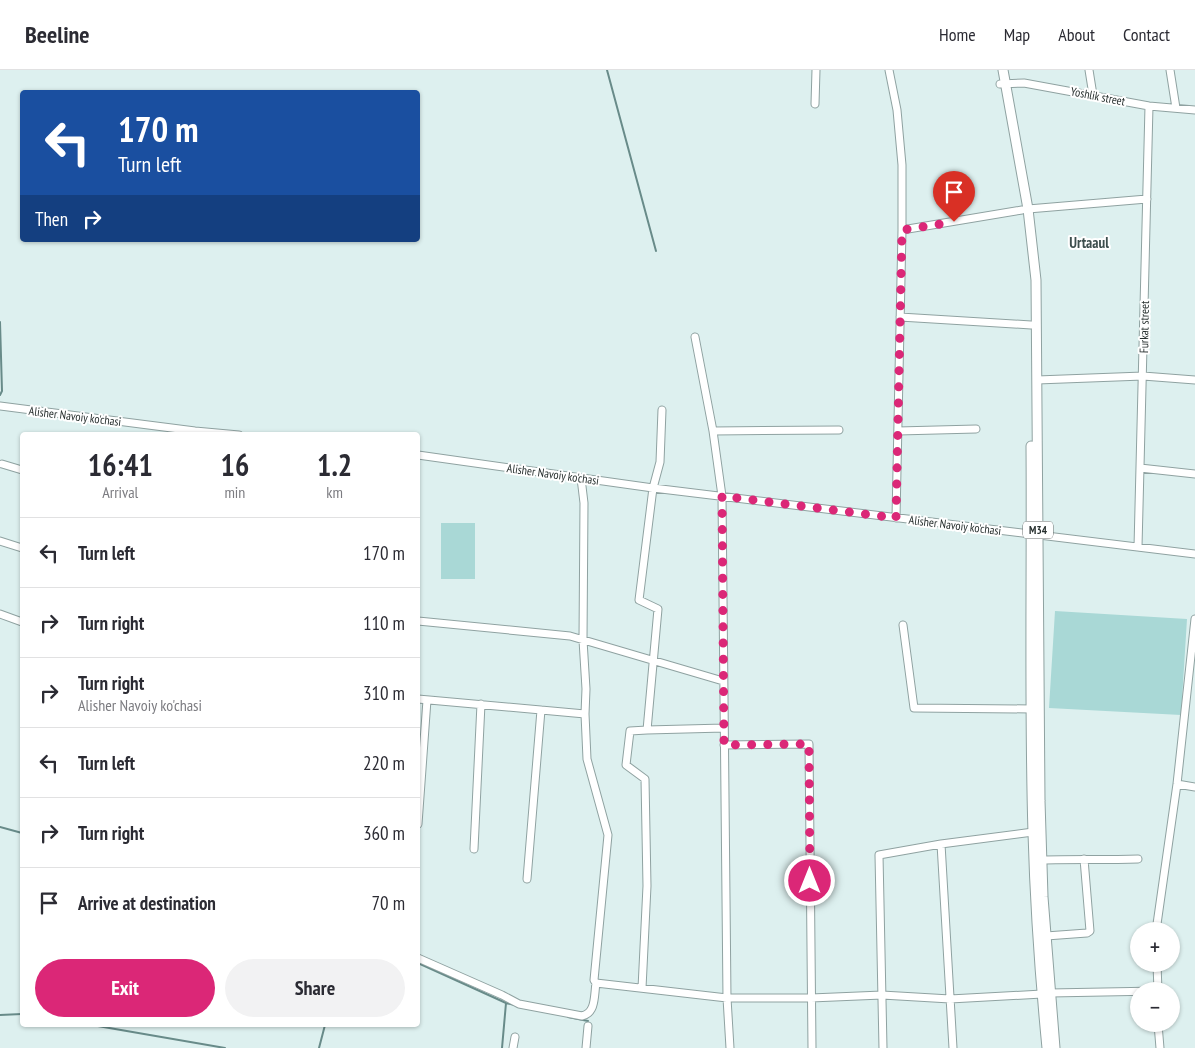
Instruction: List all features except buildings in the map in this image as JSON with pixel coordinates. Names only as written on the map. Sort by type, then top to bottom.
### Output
[{"type":"main road","name":"M34","points":[[998,70],[1003,83],[1036,280],[1037,380],[1031,709],[1033,832],[1046,993],[1055,1048]]},
{"type":"main road","name":"M34","points":[[1003,83],[1004,70]]},
{"type":"main road","name":"M34","points":[[1025,210],[1030,263],[1041,860],[1046,936],[1047,1048]]},
{"type":"street","points":[[815,104],[816,70]]},
{"type":"street","points":[[889,70],[897,110],[902,165],[896,518]]},
{"type":"street","points":[[1089,70],[1093,95]]},
{"type":"street","points":[[1170,70],[1176,108]]},
{"type":"street","name":"Yoshlik street","points":[[1003,83],[1024,83],[1149,106],[1195,110]]},
{"type":"street","name":"Furkat street","points":[[1138,547],[1149,106]]},
{"type":"street","points":[[902,230],[1025,210],[1147,199]]},
{"type":"street","points":[[900,317],[1031,325]]},
{"type":"street","points":[[695,337],[714,431],[722,496],[727,998],[730,1048]]},
{"type":"street","points":[[1037,380],[1143,376],[1195,380]]},
{"type":"street","name":"Alisher Navoiy ko'chasi","points":[[0,406],[188,432]]},
{"type":"street","points":[[648,730],[658,609],[639,600],[653,488],[660,462],[662,410]]},
{"type":"street","points":[[898,431],[976,429]]},
{"type":"street","points":[[714,431],[839,430]]},
{"type":"street","name":"Alisher Navoiy ko'chasi","points":[[420,455],[653,488],[1195,554]]},
{"type":"street","points":[[2,464],[20,469]]},
{"type":"street","points":[[1140,468],[1195,474]]},
{"type":"street","points":[[420,959],[520,1004],[582,1016],[588,1015],[591,1011],[596,983],[594,980],[608,835],[587,759],[583,640],[584,503],[581,478]]},
{"type":"street","points":[[0,541],[20,547]]},
{"type":"street","points":[[0,614],[20,621]]},
{"type":"street","points":[[1157,922],[1194,641],[1195,619]]},
{"type":"street","points":[[420,621],[570,636],[724,681]]},
{"type":"street","points":[[903,625],[914,708],[1031,709]]},
{"type":"street","points":[[420,699],[585,714]]},
{"type":"street","points":[[420,796],[427,700]]},
{"type":"street","points":[[474,849],[481,704]]},
{"type":"street","points":[[527,879],[541,710]]},
{"type":"street","points":[[642,988],[648,886],[645,779],[626,765],[630,731],[724,728]]},
{"type":"street","points":[[724,745],[809,744],[812,1048]]},
{"type":"street","points":[[1176,784],[1195,787]]},
{"type":"street","points":[[883,1048],[879,855],[940,844],[1033,832]]},
{"type":"street","points":[[940,844],[953,1048]]},
{"type":"street","points":[[1041,860],[1084,859],[1094,861],[1138,859]]},
{"type":"street","points":[[1046,936],[1086,933],[1090,931],[1084,859]]},
{"type":"street","points":[[596,983],[727,998],[811,998],[882,995],[950,999],[1046,993],[1130,992]]},
{"type":"street","points":[[586,1048],[588,1026]]},
{"type":"street","points":[[1159,1032],[1160,1048]]},
{"type":"street","points":[[513,1048],[514,1037]]},
{"type":"shaded area","points":[[441,523],[475,523],[475,579],[441,579]]},
{"type":"shaded area","points":[[1055,611],[1187,619],[1181,715],[1049,708]]},
{"type":"waterway","points":[[607,70],[656,251]]},
{"type":"waterway","points":[[0,322],[2,391],[0,395]]},
{"type":"waterway","points":[[0,827],[20,832]]},
{"type":"waterway","points":[[420,964],[506,1003],[515,1005]]},
{"type":"waterway","points":[[502,1048],[506,1003]]},
{"type":"waterway","points":[[0,1015],[20,1014]]},
{"type":"waterway","points":[[568,1017],[588,1021]]},
{"type":"waterway","points":[[104,1027],[225,1048]]},
{"type":"waterway","points":[[319,1048],[324,1027]]},
{"type":"district","name":"Urtaaul","points":[[1089,242]]},
{"type":"route","points":[[810,881],[809,744],[724,745],[722,496],[896,518],[902,230],[954,222]]}]
